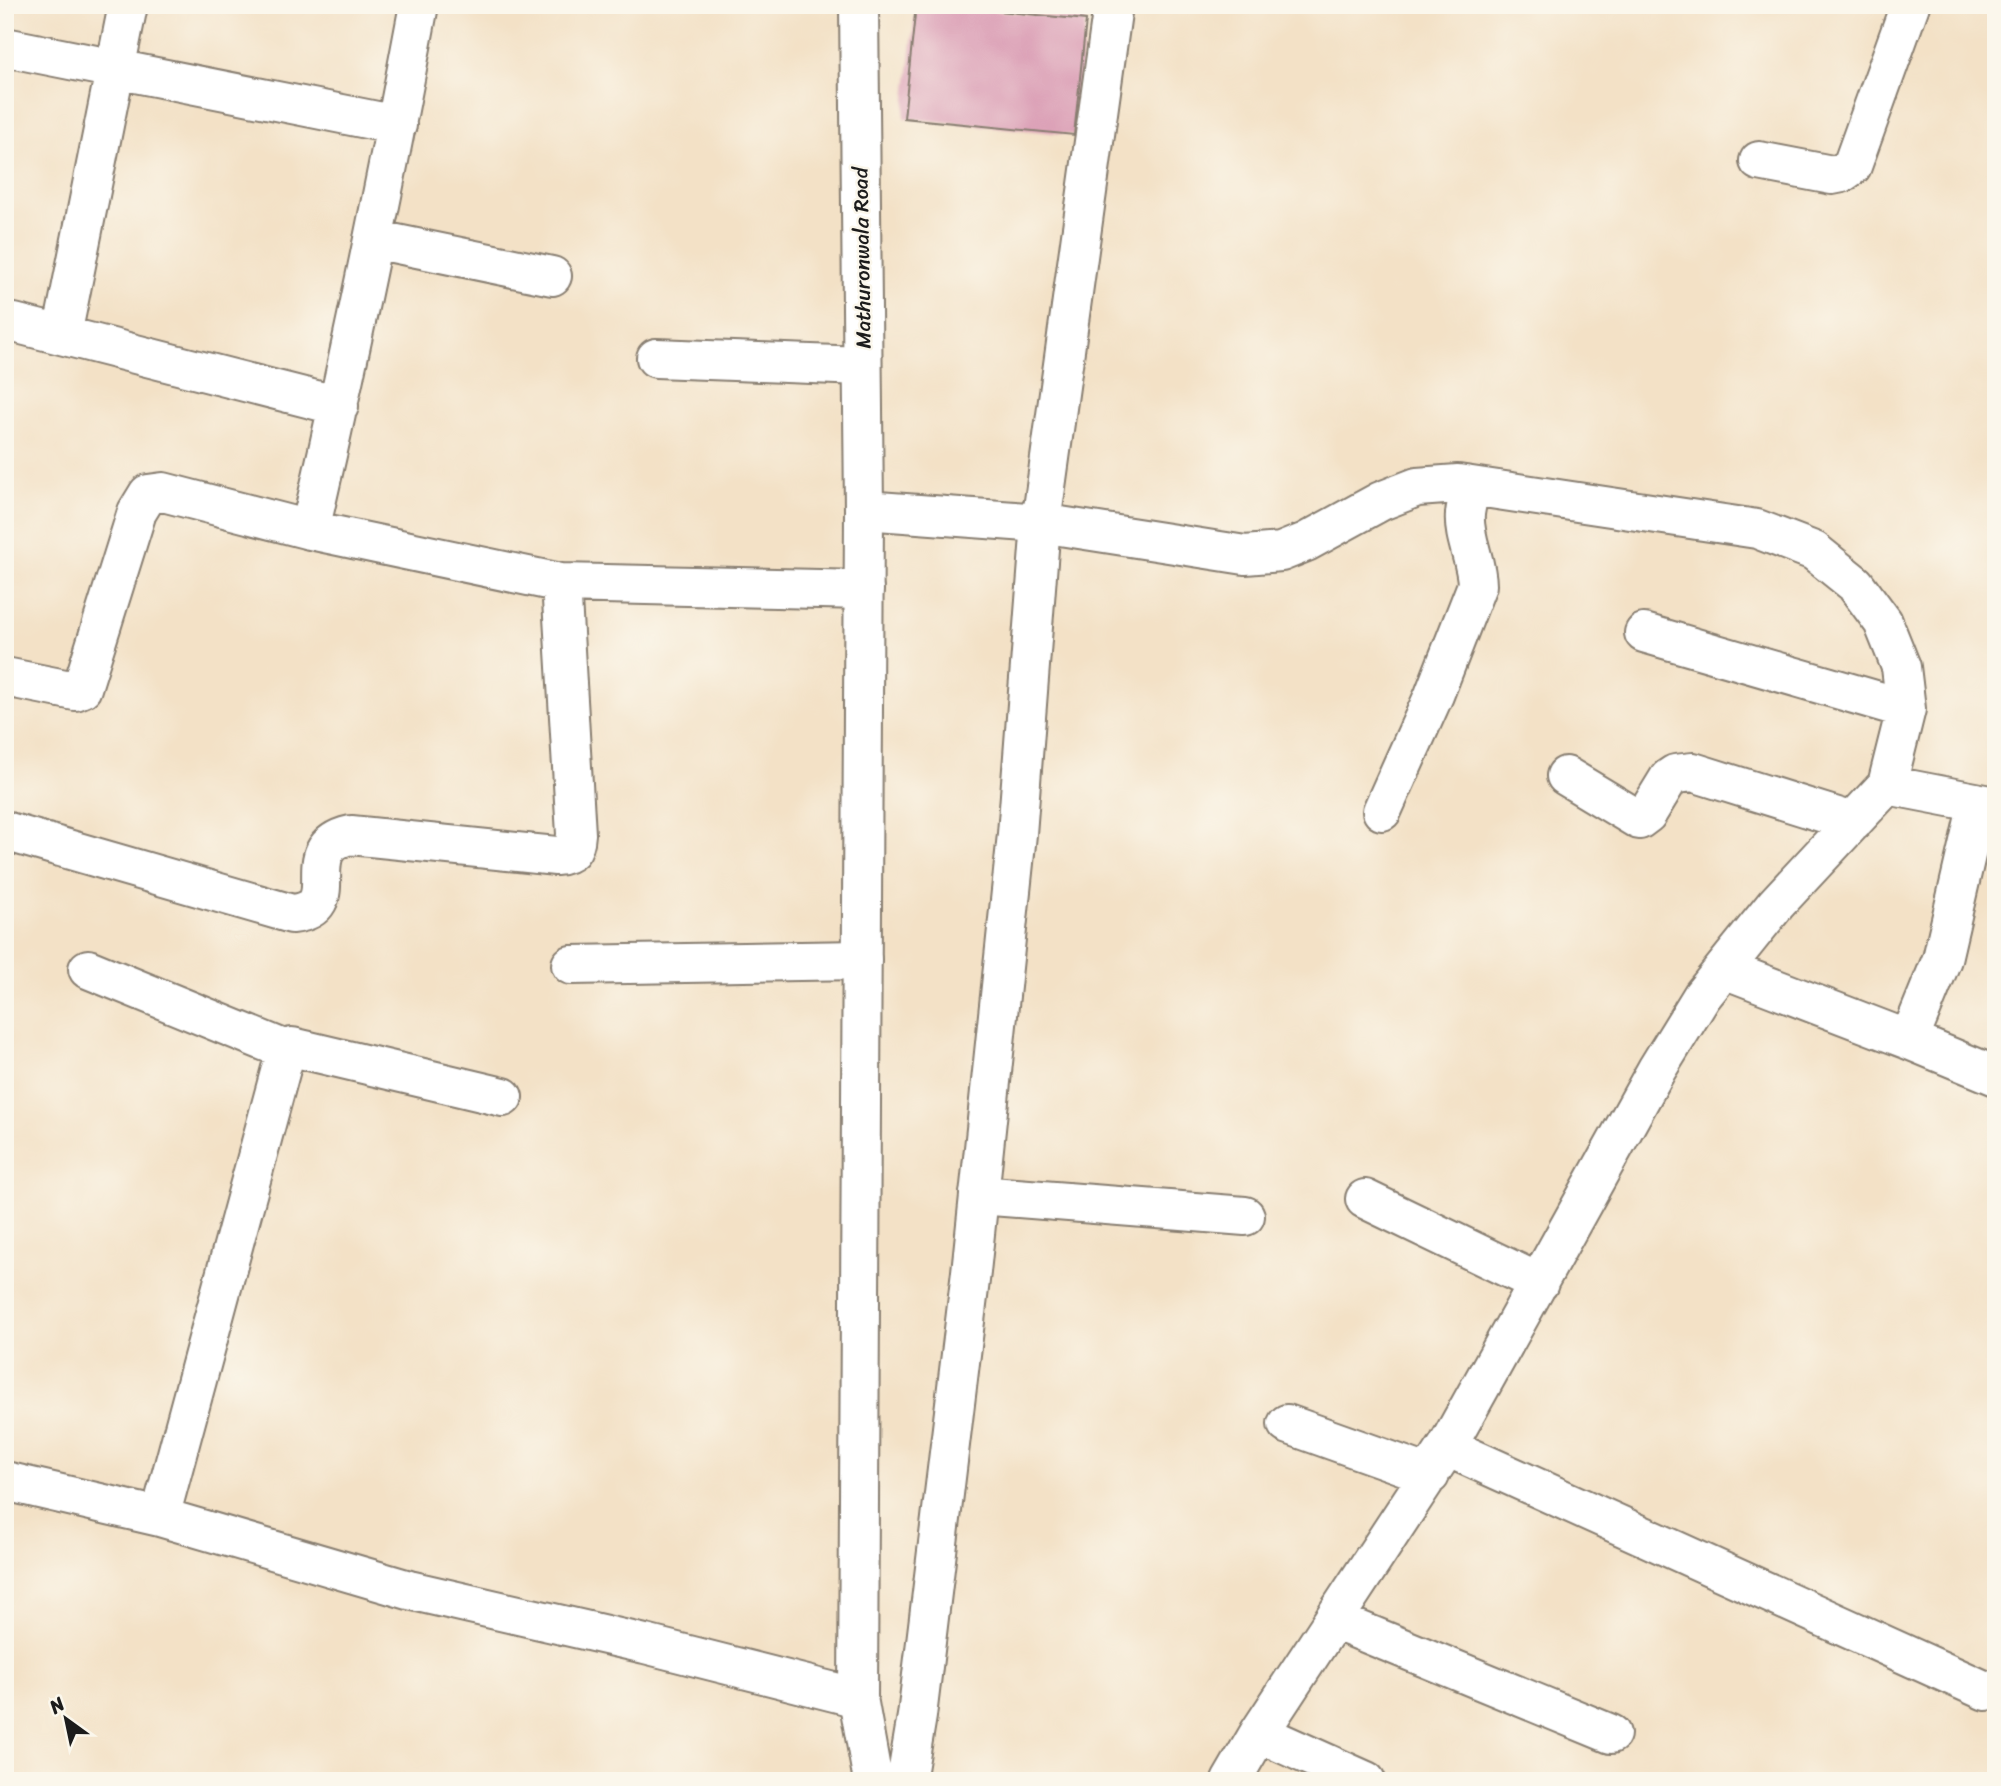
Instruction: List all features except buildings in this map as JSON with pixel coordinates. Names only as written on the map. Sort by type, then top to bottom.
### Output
[{"type":"street","points":[[62,335],[128,5]]},
{"type":"street","points":[[310,530],[339,406],[419,5]]},
{"type":"street","name":"Mathuronwala Road","points":[[859,5],[864,590],[858,1698],[873,1781]]},
{"type":"street","points":[[906,1781],[917,1716],[979,1195],[1017,834],[1041,523],[1113,5]]},
{"type":"street","points":[[1759,160],[1832,175],[1842,173],[1852,166],[1910,5]]},
{"type":"street","points":[[5,47],[397,125]]},
{"type":"street","points":[[373,239],[552,276]]},
{"type":"street","points":[[14,323],[339,406]]},
{"type":"street","points":[[656,358],[863,366]]},
{"type":"street","points":[[864,510],[1041,523],[1245,555],[1281,552],[1306,542],[1381,501],[1418,487],[1458,485],[1757,529],[1814,551],[1856,584],[1883,622],[1902,667],[1906,709],[1886,785],[1776,904],[1702,996],[1657,1069],[1438,1461],[1259,1733],[1231,1781]]},
{"type":"street","points":[[1382,811],[1434,695],[1478,585],[1465,516],[1470,486]]},
{"type":"street","points":[[5,677],[75,691],[82,688],[137,512],[148,494],[163,492],[310,530],[561,583],[864,590]]},
{"type":"street","points":[[5,831],[292,914],[306,912],[316,905],[320,895],[323,858],[328,844],[344,836],[568,855],[575,847],[576,834],[561,583]]},
{"type":"street","points":[[1644,633],[1906,709]]},
{"type":"street","points":[[1566,776],[1639,820],[1647,814],[1669,778],[1675,774],[1693,772],[1853,822]]},
{"type":"street","points":[[1886,785],[1987,804],[1942,958],[1909,1040]]},
{"type":"street","points":[[571,965],[862,960]]},
{"type":"street","points":[[88,969],[286,1050],[292,1048],[503,1097]]},
{"type":"street","points":[[1724,969],[1996,1076]]},
{"type":"street","points":[[160,1517],[286,1050]]},
{"type":"street","points":[[979,1195],[1245,1216]]},
{"type":"street","points":[[1365,1199],[1539,1283]]},
{"type":"street","points":[[1287,1424],[1438,1461],[1986,1691]]},
{"type":"street","points":[[5,1481],[160,1517],[409,1590],[645,1644],[858,1698]]},
{"type":"street","points":[[1334,1620],[1611,1734]]},
{"type":"street","points":[[1259,1733],[1366,1781]]}]
